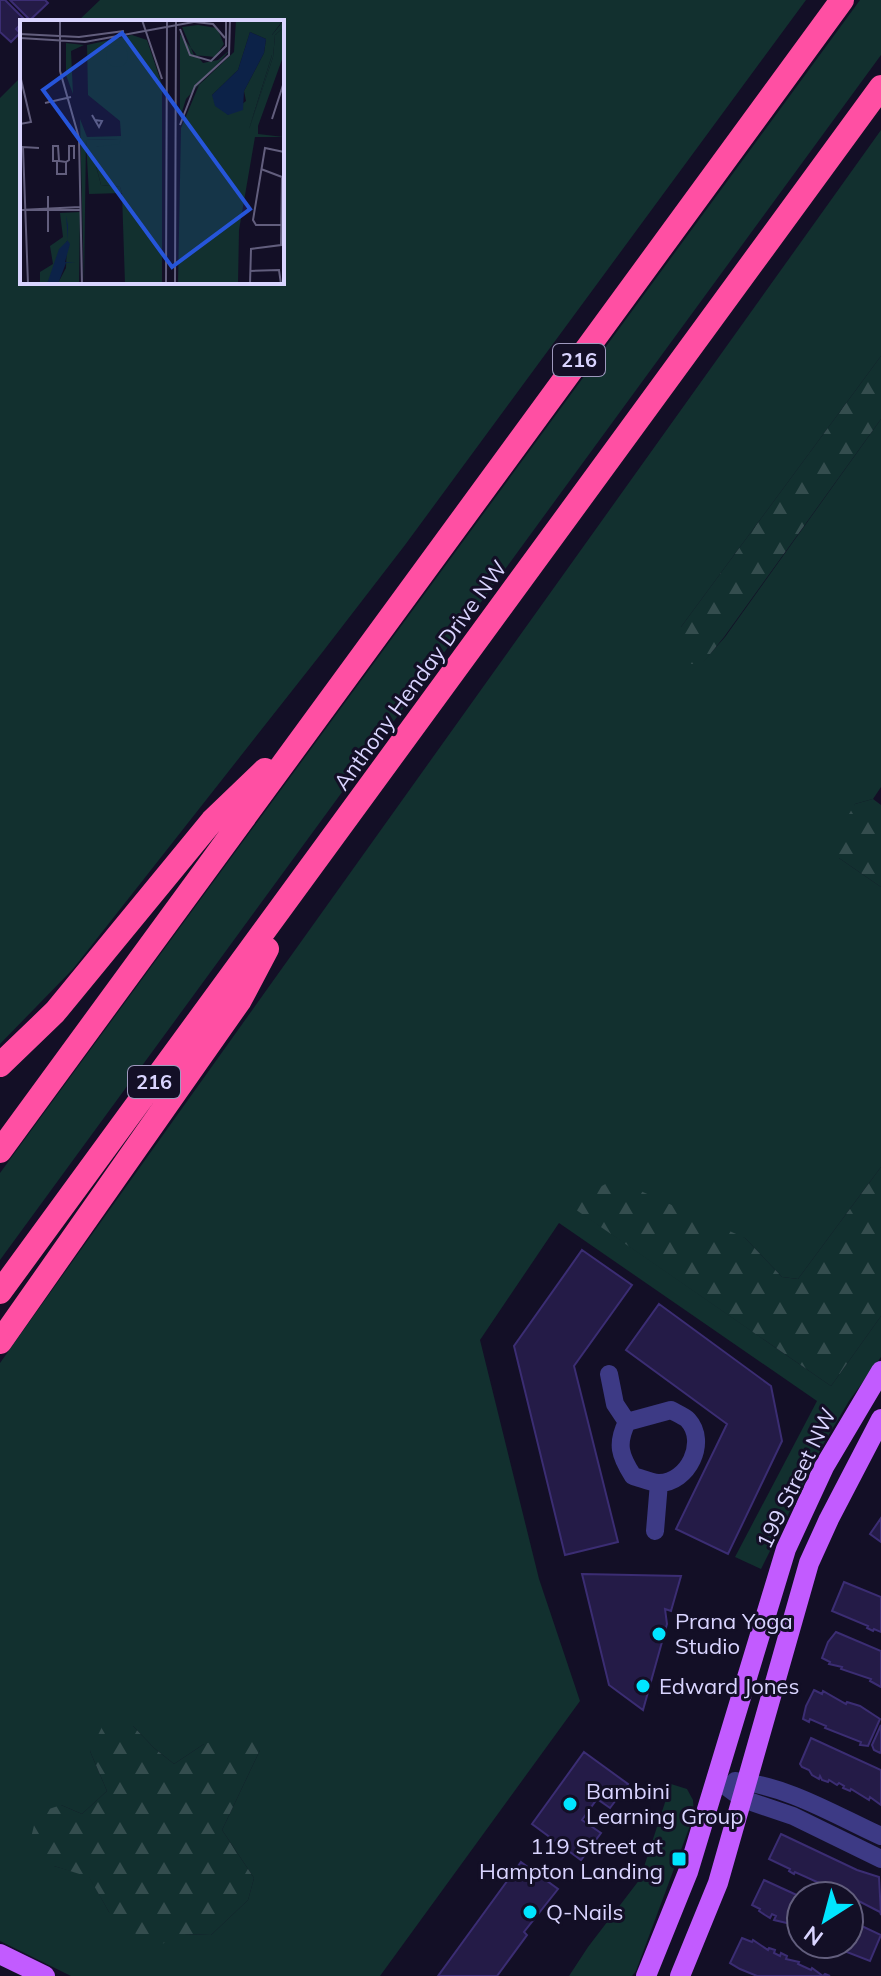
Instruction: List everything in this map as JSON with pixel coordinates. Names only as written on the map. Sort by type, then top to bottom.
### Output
[{"type":"highway","name":"216","points":[[0,1151],[842,0]]},
{"type":"highway","name":"Anthony Henday Drive NW","points":[[0,1292],[881,87]]},
{"type":"highway","points":[[0,1065],[55,1012],[212,821],[315,720]]},
{"type":"highway","points":[[0,1342],[240,1000],[307,873]]},
{"type":"main road","name":"199 Street NW","points":[[646,1976],[688,1872],[786,1549],[824,1467],[881,1371]]},
{"type":"main road","points":[[680,1976],[718,1883],[809,1563],[881,1419]]},
{"type":"main road","points":[[0,1954],[45,1976]]},
{"type":"lane","points":[[609,1374],[615,1404],[627,1422]]},
{"type":"lane","points":[[671,1410],[688,1420],[696,1435],[692,1463],[674,1478],[659,1483],[633,1476],[619,1449],[621,1435],[627,1422],[671,1410]]},
{"type":"lane","points":[[655,1531],[659,1483]]},
{"type":"lane","points":[[716,1779],[746,1790],[881,1859]]},
{"type":"lane","points":[[746,1790],[798,1798],[881,1836]]},
{"type":"green space","points":[[100,0],[806,0],[405,545],[321,654],[73,969],[0,1044],[0,98],[20,78],[20,284],[284,284],[284,20],[79,20]]},
{"type":"green space","points":[[860,0],[881,0],[881,55],[0,1260],[0,1173]]},
{"type":"green space","points":[[881,130],[881,356],[681,627],[702,663],[725,637],[881,419],[881,787],[873,799],[855,804],[839,858],[881,887],[881,1167],[798,1279],[782,1277],[745,1238],[570,1205],[831,1386],[881,1316],[881,1357],[824,1443],[761,1569],[735,1557],[817,1401],[559,1223],[480,1340],[539,1579],[580,1701],[380,1976],[71,1976],[0,1941],[0,1363]],"holes":[[[133,1726],[174,1764],[204,1744],[260,1750],[222,1830],[254,1878],[248,1900],[211,1935],[184,1934],[109,1912],[89,1876],[54,1866],[61,1805],[82,1814],[107,1791],[90,1751]]]},
{"type":"green space","points":[[881,356],[881,419],[724,637],[702,664],[689,664],[676,651],[681,627]]},
{"type":"green space","points":[[873,799],[881,805],[881,887],[839,858],[837,834],[855,804]]},
{"type":"green space","points":[[881,1167],[881,1316],[831,1386],[569,1205],[614,1179],[745,1238],[782,1277],[798,1279]]},
{"type":"green space","points":[[103,1725],[133,1726],[174,1764],[204,1744],[244,1732],[260,1750],[222,1830],[254,1878],[248,1900],[211,1935],[184,1934],[153,1948],[109,1912],[89,1877],[54,1866],[29,1846],[37,1813],[61,1805],[82,1814],[107,1791],[90,1751]]},
{"type":"green space","points":[[671,1784],[687,1789],[693,1800],[694,1815],[636,1971],[632,1976],[569,1976],[640,1879]]},
{"type":"building","points":[[0,0],[5,0],[25,20],[20,20],[16,29],[20,33],[11,42],[0,32]]},
{"type":"building","points":[[10,0],[45,0],[48,3],[30,20]]},
{"type":"building","points":[[582,1250],[632,1285],[574,1366],[618,1542],[565,1555],[514,1346]]},
{"type":"building","points":[[659,1304],[771,1386],[782,1441],[728,1554],[676,1529],[727,1424],[626,1350]]},
{"type":"building","points":[[881,1518],[881,1542],[870,1534]]},
{"type":"building","points":[[582,1574],[681,1576],[671,1611],[665,1609],[667,1624],[643,1710],[609,1685]]},
{"type":"building","points":[[844,1582],[881,1597],[881,1632],[832,1611]]},
{"type":"building","points":[[836,1632],[881,1651],[881,1687],[871,1679],[829,1664],[822,1658]]},
{"type":"building","points":[[814,1690],[822,1694],[823,1691],[846,1704],[860,1706],[880,1719],[868,1746],[860,1745],[861,1742],[810,1719],[809,1722],[803,1719]]},
{"type":"building","points":[[881,1725],[881,1751],[880,1753],[872,1745]]},
{"type":"building","points":[[811,1738],[881,1770],[881,1805],[870,1797],[869,1800],[851,1789],[843,1788],[839,1783],[822,1780],[820,1776],[819,1779],[802,1767],[800,1764]]},
{"type":"building","name":"Bambini Learning Group","points":[[584,1752],[628,1784],[610,1808],[597,1799],[582,1820],[601,1833],[581,1860],[532,1824]]},
{"type":"building","points":[[781,1834],[857,1870],[879,1877],[881,1915],[865,1904],[865,1880],[813,1880],[794,1874],[769,1859]]},
{"type":"building","points":[[521,1862],[558,1889],[524,1932],[527,1935],[497,1976],[438,1976]]},
{"type":"building","points":[[764,1880],[785,1890],[785,1923],[774,1920],[776,1916],[772,1914],[770,1918],[752,1905]]},
{"type":"building","points":[[865,1928],[881,1935],[870,1961],[865,1959]]},
{"type":"building","points":[[742,1938],[775,1950],[774,1953],[780,1956],[781,1953],[785,1955],[785,1960],[799,1962],[823,1976],[757,1976],[730,1963]]},
{"type":"place","name":"Prana Yoga Studio","points":[[659,1634]]},
{"type":"place","name":"Edward Jones","points":[[643,1686]]},
{"type":"place","name":"Bambini Learning Group","points":[[570,1804]]},
{"type":"place","name":"119 Street at Hampton Landing","points":[[679,1859]]},
{"type":"place","name":"Q-Nails","points":[[530,1912]]}]
